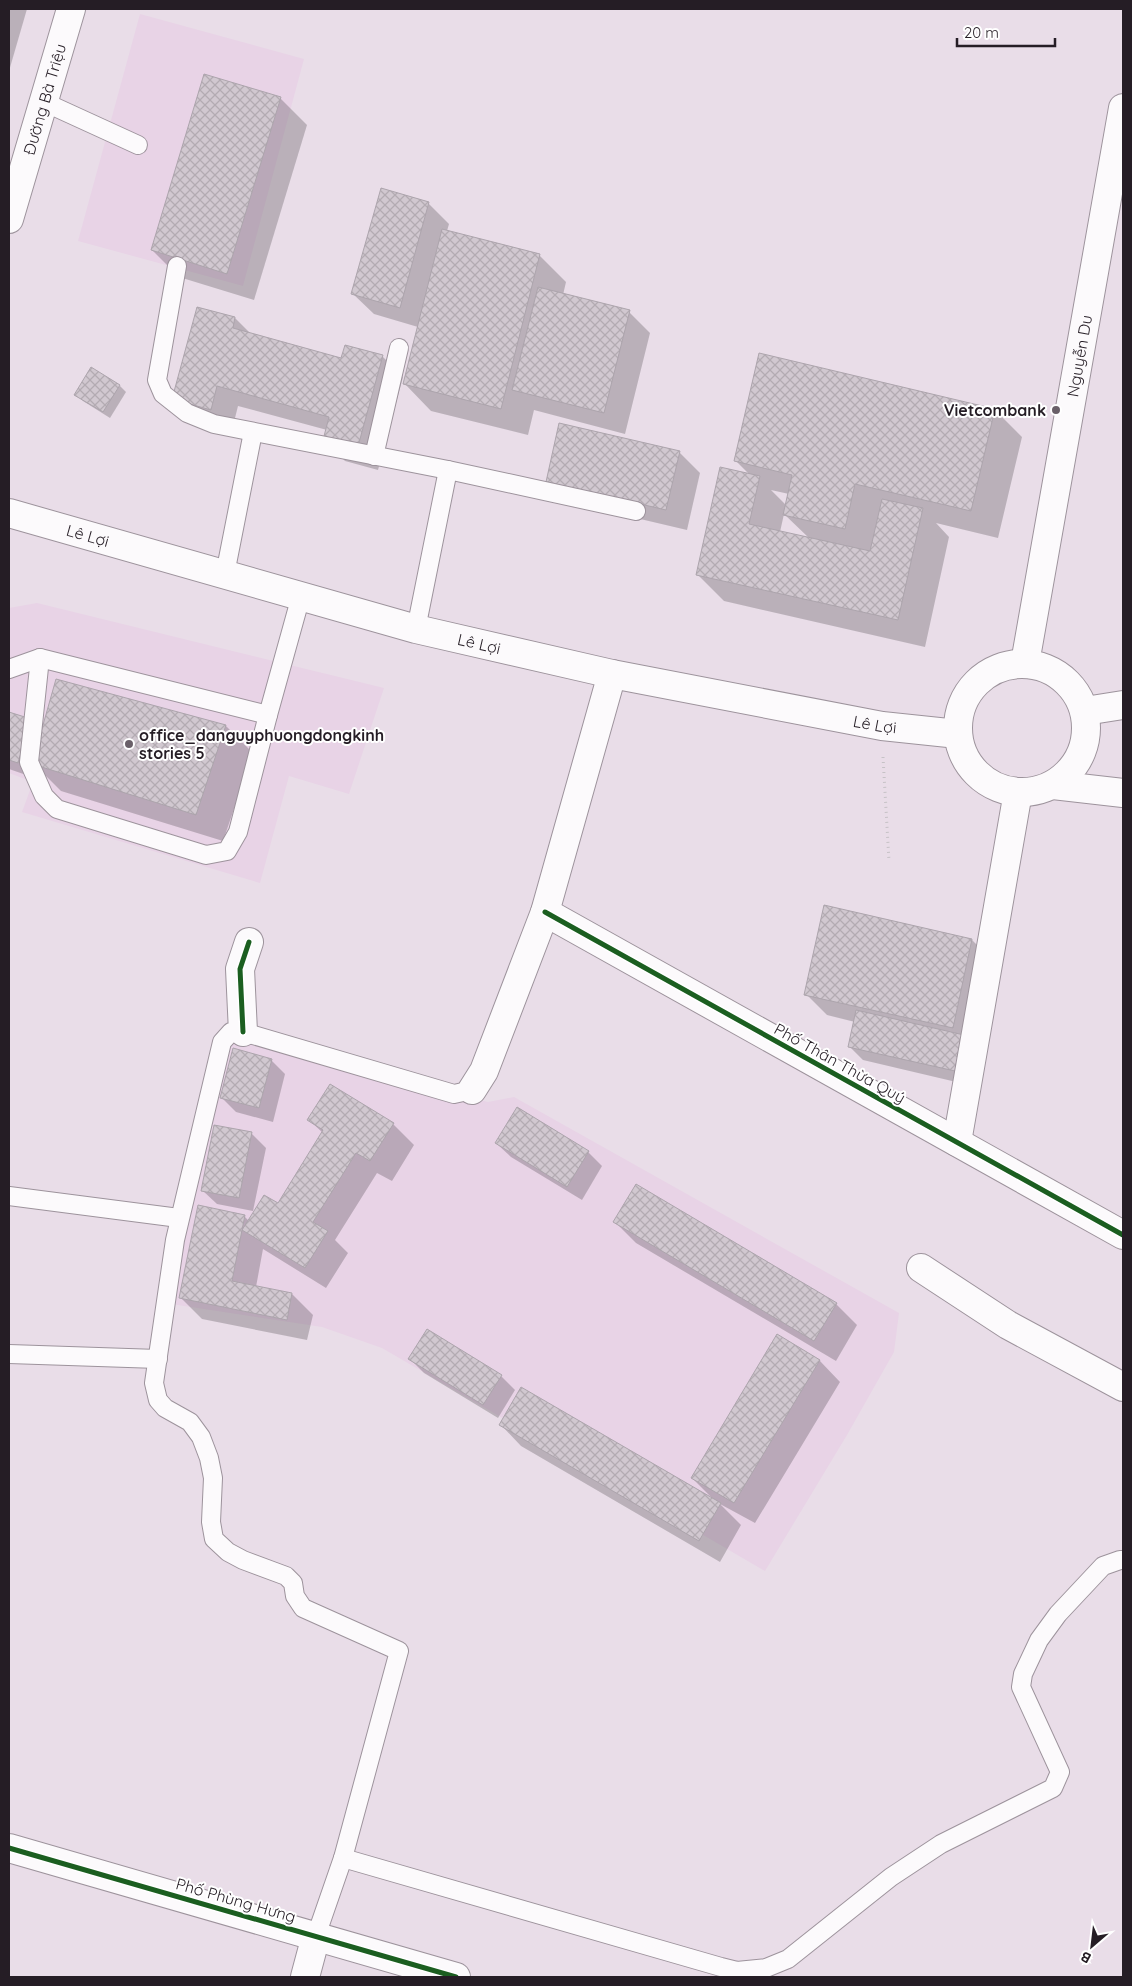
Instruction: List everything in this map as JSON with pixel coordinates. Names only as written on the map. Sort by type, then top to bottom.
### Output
[{"type":"main road","name":"Đường Bà Triệu","points":[[9,219],[71,9]]},
{"type":"main road","name":"Nguyễn Du","points":[[1025,663],[1123,108]]},
{"type":"main road","name":"Lê Lợi","points":[[9,513],[416,629],[612,674],[882,726],[958,734]]},
{"type":"main road","points":[[1025,663],[1051,670],[1072,687],[1085,711],[1087,732],[1082,753],[1070,771],[1053,785],[1036,791],[1018,792],[996,786],[977,774],[964,755],[958,734],[959,712],[969,692],[984,675],[1003,666],[1025,663]]},
{"type":"main road","points":[[472,1090],[484,1071],[545,912],[612,674]]},
{"type":"main road","points":[[1085,711],[1123,704]]},
{"type":"main road","points":[[1053,785],[1123,793]]},
{"type":"main road","points":[[957,1142],[1018,792]]},
{"type":"main road","name":"Phố Thân Thừa Quý","points":[[545,912],[1123,1235]]},
{"type":"main road","points":[[243,1032],[240,969],[249,942]]},
{"type":"main road","points":[[921,1268],[1008,1325],[1123,1387]]},
{"type":"main road","name":"Phố Phùng Hưng","points":[[9,1848],[456,1977]]},
{"type":"main road","points":[[305,1977],[316,1936]]},
{"type":"lane","points":[[44,102],[138,145]]},
{"type":"lane","points":[[176,266],[157,380],[164,394],[187,413],[214,424],[448,470],[636,511]]},
{"type":"lane","points":[[374,456],[399,348]]},
{"type":"lane","points":[[225,574],[253,432]]},
{"type":"lane","points":[[416,629],[448,470]]},
{"type":"lane","points":[[40,658],[29,762],[44,796],[57,810],[206,855],[227,850],[238,832],[301,596]]},
{"type":"lane","points":[[9,669],[40,658],[268,715]]},
{"type":"lane","points":[[316,1936],[343,1858],[399,1651],[303,1608],[295,1596],[293,1583],[286,1576],[243,1560],[228,1552],[214,1539],[211,1522],[213,1478],[209,1458],[201,1437],[190,1422],[165,1408],[158,1400],[154,1383],[174,1240],[222,1042],[231,1032],[243,1032],[454,1094],[472,1090]]},
{"type":"lane","points":[[9,1196],[179,1218]]},
{"type":"lane","points":[[9,1354],[158,1359]]},
{"type":"lane","points":[[343,1858],[720,1972],[766,1968],[788,1959],[891,1877],[940,1844],[1052,1788],[1060,1772],[1021,1687],[1023,1674],[1039,1640],[1058,1614],[1103,1566],[1123,1560]]},
{"type":"path","points":[[882,726],[889,861]]},
{"type":"shaded area","points":[[140,14],[304,59],[243,286],[78,241]]},
{"type":"shaded area","points":[[37,603],[384,688],[349,794],[289,776],[260,883],[22,812],[33,782],[9,773],[9,608]]},
{"type":"shaded area","points":[[226,1030],[488,1102],[514,1097],[899,1313],[894,1352],[847,1435],[765,1571],[382,1348],[322,1327],[171,1304]]},
{"type":"building","points":[[204,74],[281,97],[227,274],[151,250]]},
{"type":"building","points":[[381,188],[429,202],[400,308],[351,294]]},
{"type":"building","points":[[442,229],[540,254],[501,409],[403,384]]},
{"type":"building","points":[[538,287],[630,310],[604,413],[512,390]]},
{"type":"building","points":[[197,307],[235,317],[233,328],[341,358],[345,345],[383,355],[357,450],[323,440],[329,417],[217,386],[211,410],[172,399]]},
{"type":"building","points":[[759,353],[995,409],[971,511],[855,484],[845,529],[783,515],[792,475],[734,461]]},
{"type":"building","points":[[91,367],[120,385],[103,412],[74,395]]},
{"type":"building","points":[[559,423],[680,451],[666,510],[546,482]]},
{"type":"building","points":[[720,467],[760,476],[749,524],[870,551],[882,499],[923,508],[898,620],[696,575]]},
{"type":"building","name":"office_danguyphuongdongkinh stories 5","points":[[56,679],[226,725],[196,815],[32,764]]},
{"type":"building","points":[[9,712],[31,719],[18,763],[9,760]]},
{"type":"building","points":[[824,905],[972,939],[953,1028],[804,995]]},
{"type":"building","points":[[856,1010],[964,1035],[955,1071],[848,1047]]},
{"type":"building","points":[[233,1048],[272,1059],[259,1108],[220,1098]]},
{"type":"building","points":[[330,1084],[394,1123],[370,1161],[356,1153],[313,1222],[328,1231],[305,1268],[242,1230],[264,1195],[278,1203],[323,1130],[307,1120]]},
{"type":"building","points":[[517,1107],[589,1151],[567,1187],[495,1143]]},
{"type":"building","points":[[214,1125],[252,1132],[239,1198],[201,1191]]},
{"type":"building","points":[[636,1184],[837,1303],[814,1341],[613,1222]]},
{"type":"building","points":[[198,1205],[245,1215],[232,1281],[292,1293],[287,1320],[179,1298]]},
{"type":"building","points":[[427,1329],[502,1375],[483,1405],[408,1359]]},
{"type":"building","points":[[777,1334],[820,1360],[734,1503],[691,1478]]},
{"type":"building","points":[[521,1387],[721,1503],[699,1541],[499,1425]]},
{"type":"cycle path","points":[[545,912],[1123,1235]]},
{"type":"cycle path","points":[[243,1032],[240,969],[249,942]]},
{"type":"cycle path","points":[[9,1848],[456,1977]]},
{"type":"place","name":"Vietcombank","points":[[1056,410]]},
{"type":"place","name":"office_danguyphuongdongkinh stories 5","points":[[129,744]]}]
